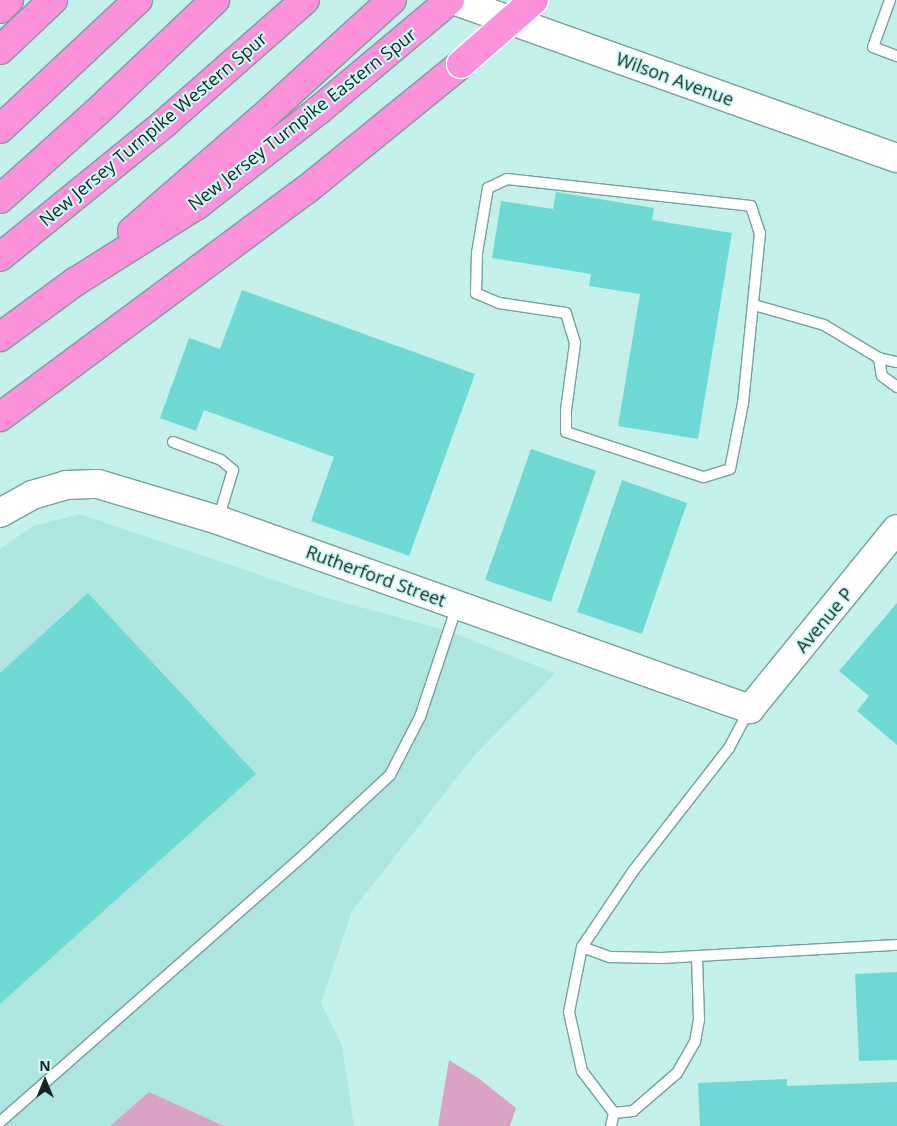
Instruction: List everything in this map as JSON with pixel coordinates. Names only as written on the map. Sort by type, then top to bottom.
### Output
[{"type":"highway","points":[[0,9],[9,0]]},
{"type":"highway","points":[[0,50],[53,0]]},
{"type":"highway","points":[[0,129],[138,0]]},
{"type":"highway","points":[[0,199],[97,112],[215,0]]},
{"type":"highway","name":"New Jersey Turnpike Western Spur","points":[[0,257],[166,122],[305,0]]},
{"type":"highway","points":[[0,337],[75,282],[336,52],[392,0]]},
{"type":"highway","name":"New Jersey Turnpike Eastern Spur","points":[[75,282],[197,205],[280,142],[452,0]]},
{"type":"highway","points":[[0,417],[306,190],[461,64],[534,0]]},
{"type":"street","name":"Wilson Avenue","points":[[452,0],[897,158]]},
{"type":"street","name":"Rutherford Street","points":[[0,512],[32,494],[66,485],[98,484],[218,520],[750,709]]},
{"type":"street","name":"Avenue P","points":[[750,709],[897,529]]},
{"type":"lane","points":[[890,0],[873,47],[897,56]]},
{"type":"lane","points":[[507,179],[751,206],[760,233],[754,305],[744,403],[730,469],[703,476],[566,432],[566,410],[576,343],[566,313],[498,303],[476,293],[477,253],[488,188],[507,179]]},
{"type":"lane","points":[[754,305],[824,325],[879,358],[897,362]]},
{"type":"lane","points":[[879,358],[882,376],[897,387]]},
{"type":"lane","points":[[173,442],[221,460],[233,470],[218,520]]},
{"type":"lane","points":[[0,1122],[305,854],[390,775],[420,717],[457,605]]},
{"type":"lane","points":[[614,1113],[582,1071],[569,1012],[582,947],[634,870],[729,748],[750,709]]},
{"type":"lane","points":[[582,947],[610,956],[662,958],[897,945]]},
{"type":"lane","points":[[614,1113],[632,1111],[677,1073],[695,1042],[699,1020],[697,956]]},
{"type":"lane","points":[[611,1126],[614,1113]]},
{"type":"shaded area","points":[[80,514],[327,598],[449,631],[555,673],[474,756],[352,911],[321,1003],[342,1045],[354,1126],[224,1126],[149,1092],[110,1126],[0,1126],[0,549],[33,526]]},
{"type":"shaded area","points":[[449,1060],[478,1078],[516,1108],[510,1126],[438,1126]]},
{"type":"shaded area","points":[[149,1092],[224,1126],[110,1126]]},
{"type":"building","points":[[556,192],[654,208],[652,220],[732,233],[698,439],[618,426],[640,294],[589,286],[591,274],[492,258],[501,201],[553,209]]},
{"type":"building","points":[[242,290],[475,374],[409,556],[311,521],[334,457],[204,410],[196,431],[160,418],[189,338],[220,349]]},
{"type":"building","points":[[531,449],[596,471],[551,602],[485,580]]},
{"type":"building","points":[[622,480],[687,503],[642,634],[577,612]]},
{"type":"building","points":[[88,593],[256,774],[0,1004],[0,673]]},
{"type":"building","points":[[897,603],[897,745],[857,711],[869,696],[839,671]]},
{"type":"building","points":[[897,972],[897,1060],[859,1061],[855,974]]},
{"type":"building","points":[[787,1079],[787,1086],[897,1082],[897,1126],[700,1126],[698,1083]]}]
